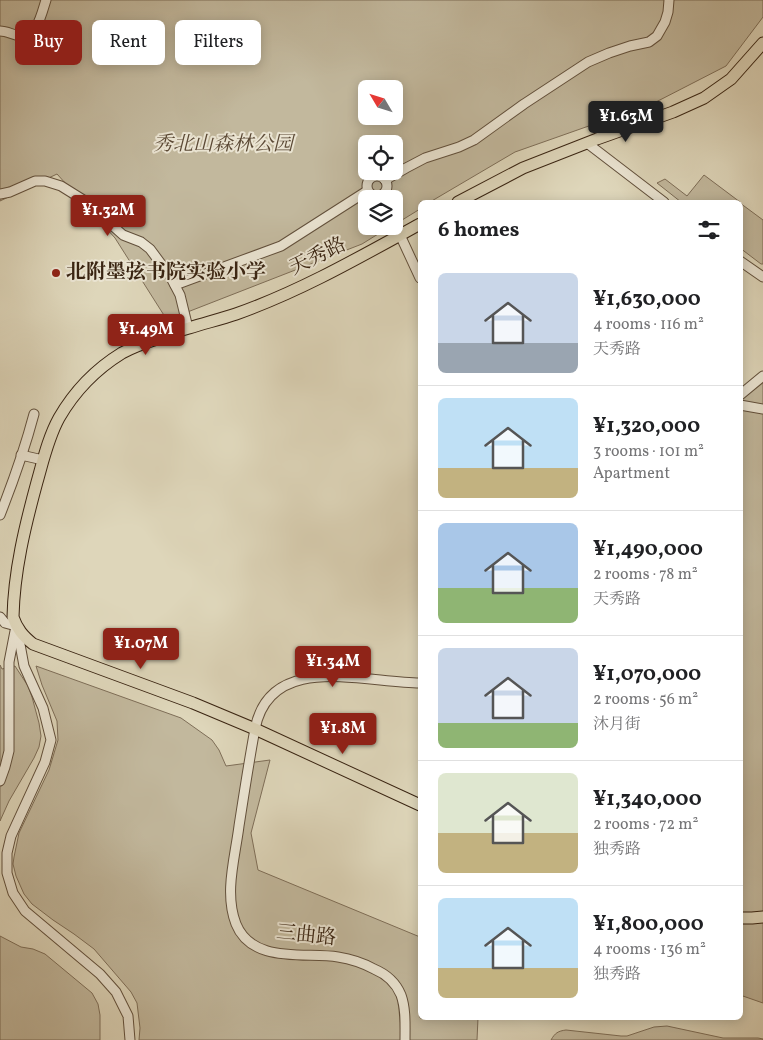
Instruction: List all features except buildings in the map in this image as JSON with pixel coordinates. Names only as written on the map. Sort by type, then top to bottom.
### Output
[{"type":"main road","points":[[462,200],[523,168],[673,112],[704,98],[731,79],[763,43]]},
{"type":"main road","name":"天秀路","points":[[403,233],[418,225]]},
{"type":"main road","name":"天秀路","points":[[16,626],[13,608],[19,558],[24,531],[43,460],[59,418],[80,388],[106,364],[136,346],[236,314],[292,291],[332,273],[400,235]]},
{"type":"main road","points":[[16,626],[33,644],[194,703],[418,804]]},
{"type":"main road","points":[[743,918],[763,917]]},
{"type":"street","points":[[0,31],[22,36],[28,35],[40,20],[46,0]]},
{"type":"street","points":[[403,170],[425,158],[474,140],[588,62],[623,48],[649,42],[661,30],[668,12],[669,0]]},
{"type":"street","points":[[587,143],[661,200]]},
{"type":"street","points":[[385,180],[386,190]]},
{"type":"street","points":[[0,194],[35,182],[45,181],[61,186],[85,201],[123,235],[150,249],[180,295],[188,328]]},
{"type":"street","points":[[175,285],[281,246],[358,197]]},
{"type":"street","points":[[400,235],[418,274]]},
{"type":"street","points":[[743,262],[763,277]]},
{"type":"street","points":[[743,393],[763,376]]},
{"type":"street","points":[[743,406],[763,409]]},
{"type":"street","points":[[0,516],[26,444],[34,414]]},
{"type":"street","points":[[21,455],[43,460]]},
{"type":"street","points":[[0,617],[5,622],[16,626]]},
{"type":"street","points":[[0,780],[9,751],[9,662],[16,626]]},
{"type":"street","points":[[16,626],[24,666],[43,708],[51,740],[45,762],[11,836],[7,853],[7,873],[13,893],[25,911],[100,974],[116,992],[128,1016],[130,1040]]},
{"type":"street","name":"三曲路","points":[[406,1040],[401,995],[394,983],[382,973],[356,961],[340,957],[286,954],[263,949],[247,939],[238,928],[234,914],[232,876],[254,729],[259,712],[270,697],[283,687],[301,679],[313,677],[327,676],[418,683]]},
{"type":"green space","name":"秀北山森林公园","points":[[0,0],[763,0],[763,17],[726,66],[654,103],[515,152],[433,200],[418,200],[418,210],[403,219],[403,190],[358,190],[358,235],[376,235],[362,244],[167,320],[115,238],[57,174],[0,201]]},
{"type":"green space","points":[[704,175],[737,200],[678,200],[657,183],[665,179],[687,196]]},
{"type":"green space","points":[[743,205],[763,220],[763,264],[743,250]]},
{"type":"green space","points":[[763,380],[763,1003],[743,996],[743,393]]},
{"type":"green space","points":[[0,665],[2,669],[15,666],[28,686],[41,736],[34,758],[9,801],[0,821]]},
{"type":"green space","points":[[36,666],[181,718],[212,740],[226,766],[270,760],[251,833],[258,870],[418,936],[418,1020],[478,1020],[477,1040],[139,1040],[140,1028],[137,1003],[131,992],[94,949],[32,904],[24,894],[16,876],[13,864],[19,833],[49,770],[58,740],[57,721]]},
{"type":"green space","points":[[0,936],[21,947],[45,954],[92,993],[98,1004],[100,1015],[100,1040],[0,1040]]},
{"type":"green space","points":[[667,1026],[723,1038],[758,1038],[763,1040],[551,1040],[557,1033],[566,1030],[627,1036],[654,1027]]},
{"type":"place","name":"北附墨弦书院实验小学","points":[[56,273]]}]
